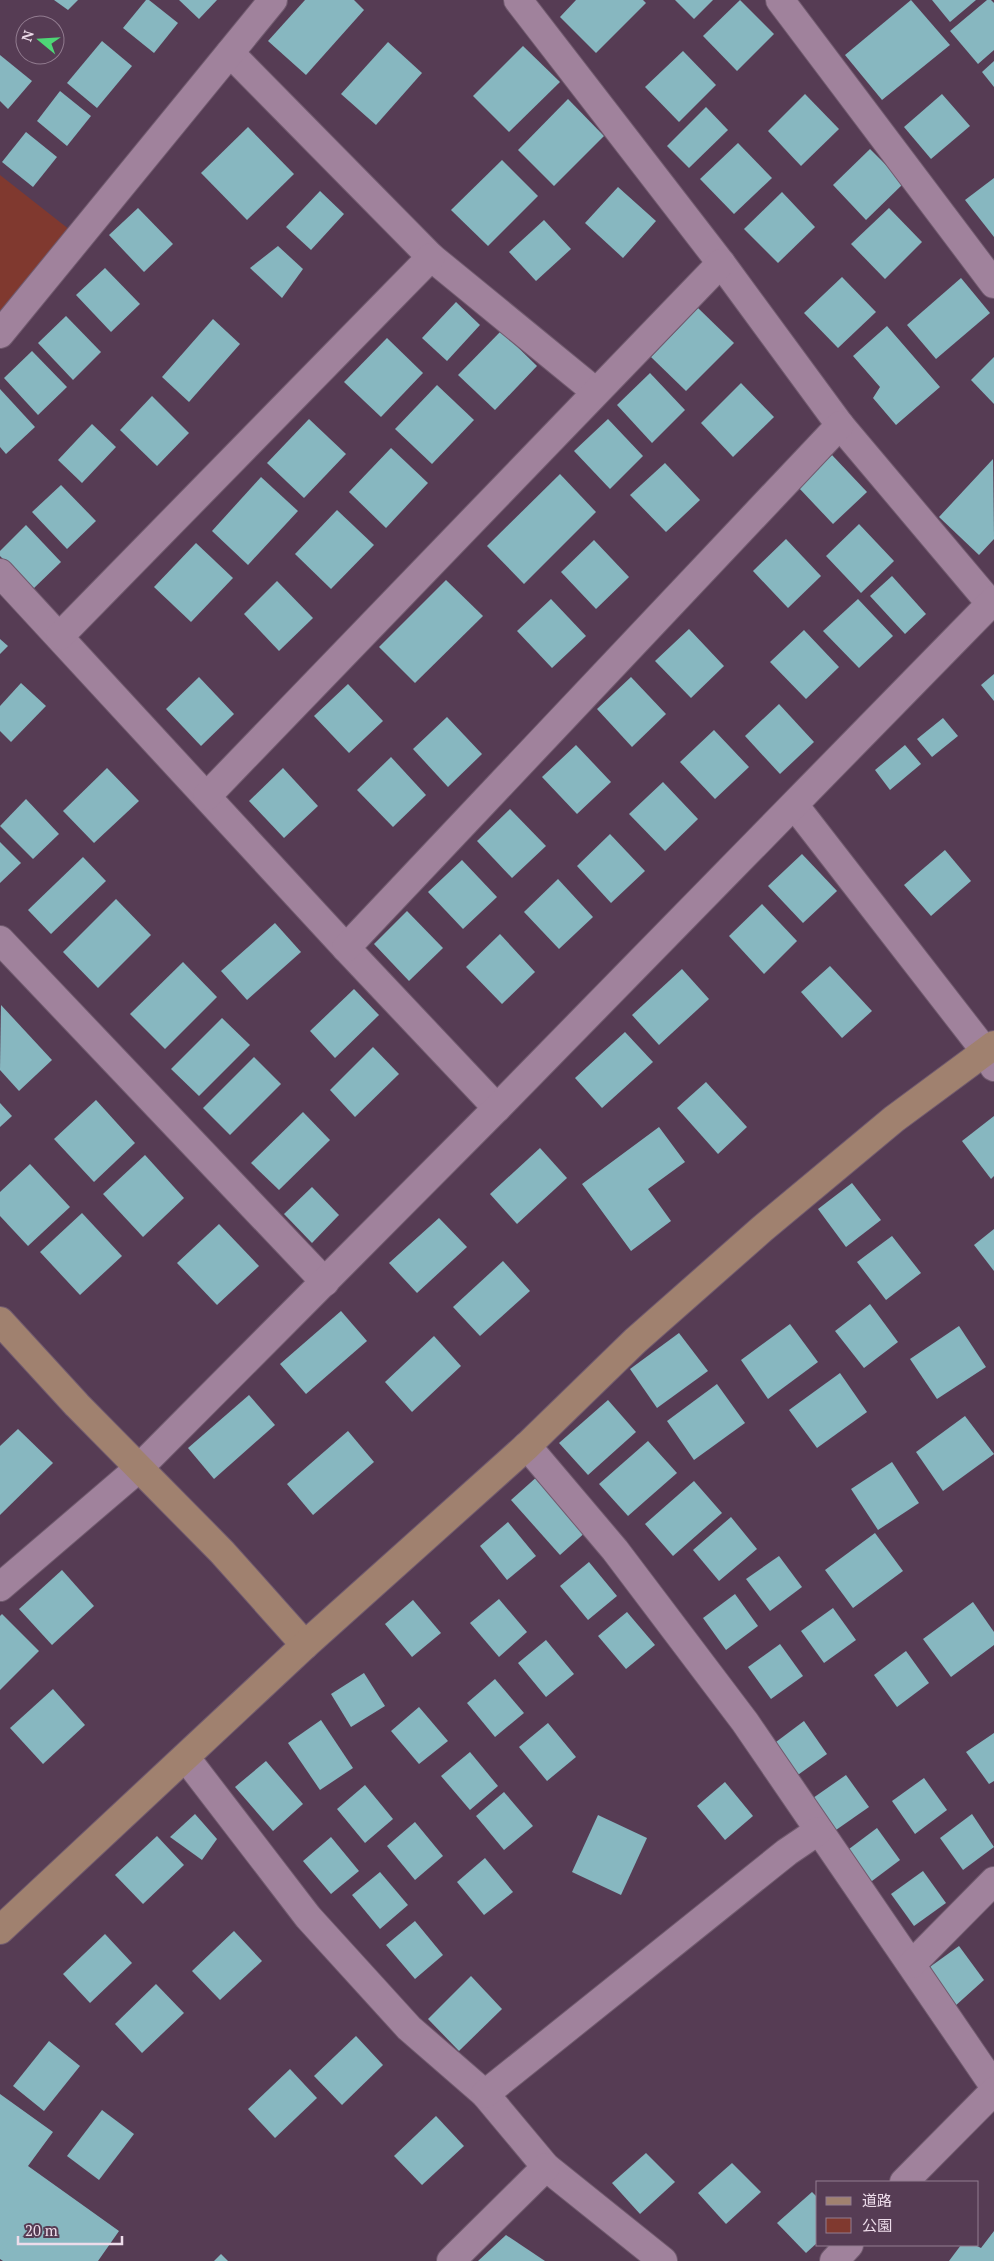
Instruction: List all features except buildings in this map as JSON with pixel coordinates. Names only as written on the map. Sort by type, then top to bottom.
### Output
[{"type":"street","points":[[0,334],[273,0]]},
{"type":"street","points":[[0,1587],[139,1468],[795,806],[992,602],[840,425],[721,263],[518,0]]},
{"type":"street","points":[[780,0],[994,284]]},
{"type":"street","points":[[230,52],[431,257],[596,392]]},
{"type":"street","points":[[60,636],[431,257]]},
{"type":"street","points":[[207,796],[721,263]]},
{"type":"street","points":[[346,948],[840,425]]},
{"type":"street","points":[[0,574],[60,636],[346,948],[497,1108]]},
{"type":"street","points":[[0,1930],[305,1645],[527,1446],[635,1341],[762,1229],[894,1119],[991,1054],[795,806]]},
{"type":"street","points":[[0,940],[325,1282]]},
{"type":"street","points":[[0,1321],[77,1405],[222,1552],[305,1645]]},
{"type":"street","points":[[527,1446],[621,1558],[745,1722],[994,2086]]},
{"type":"street","points":[[186,1758],[308,1917],[408,2028],[485,2094],[546,2167],[663,2261]]},
{"type":"street","points":[[485,2094],[787,1852],[818,1831]]},
{"type":"street","points":[[912,1964],[994,1881]]},
{"type":"street","points":[[905,2181],[994,2091]]},
{"type":"street","points":[[451,2261],[546,2167]]},
{"type":"street","points":[[834,2261],[848,2246]]},
{"type":"green space","points":[[0,175],[70,230],[0,312]]}]
